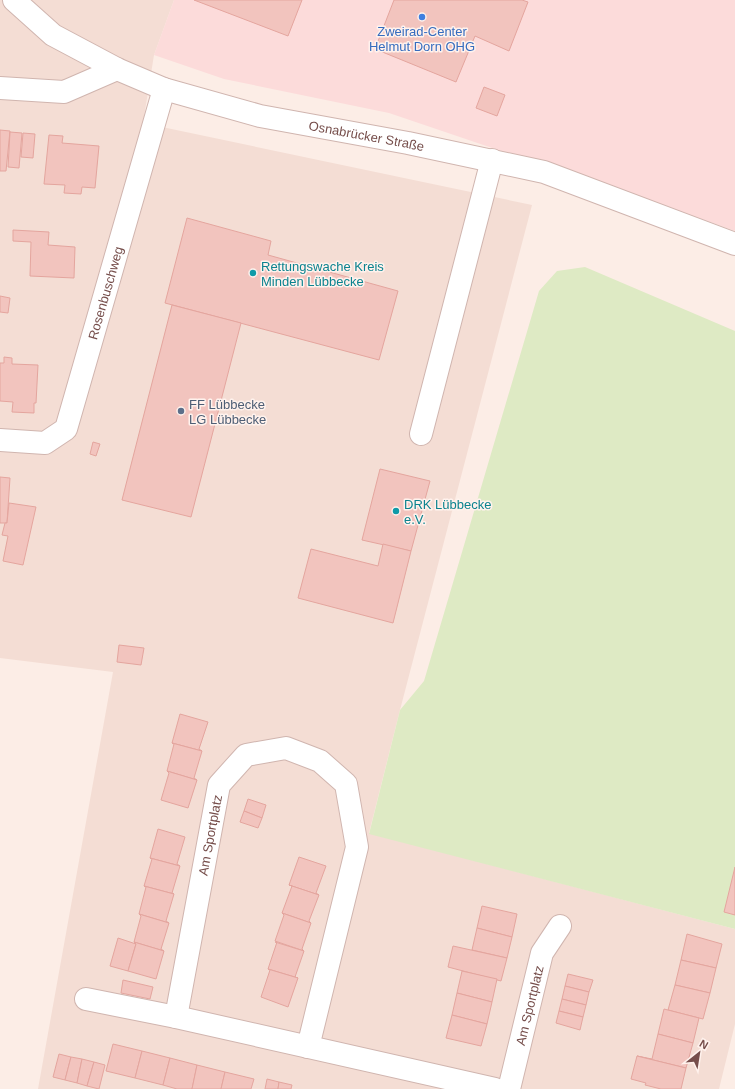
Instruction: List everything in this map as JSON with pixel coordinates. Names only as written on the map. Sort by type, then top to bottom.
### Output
[{"type":"street","name":"Osnabrücker Straße","points":[[14,0],[53,36],[117,69],[164,90],[260,116],[492,160],[544,172],[735,244]]},
{"type":"street","points":[[0,88],[64,92],[117,69]]},
{"type":"street","name":"Rosenbuschweg","points":[[0,440],[45,443],[66,429],[164,90]]},
{"type":"street","points":[[421,434],[492,160]]},
{"type":"street","name":"Am Sportplatz","points":[[176,1017],[219,785],[246,755],[286,748],[320,761],[346,784],[357,847],[308,1047]]},
{"type":"street","name":"Am Sportplatz","points":[[509,1089],[542,953],[560,926]]},
{"type":"street","points":[[86,999],[176,1017],[495,1089]]},
{"type":"shaded area","points":[[0,0],[174,0],[154,55],[143,123],[532,205],[369,833],[735,929],[735,1024],[719,1089],[38,1089],[113,672],[0,658]]},
{"type":"shaded area","points":[[174,0],[735,0],[735,231],[389,113],[224,79],[154,55]]},
{"type":"green space","points":[[585,267],[735,331],[735,929],[369,834],[400,710],[424,681],[539,291],[557,271]]},
{"type":"building","points":[[194,0],[302,0],[288,36]]},
{"type":"building","points":[[394,0],[522,0],[528,2],[509,51],[475,36],[456,82],[375,49]]},
{"type":"building","points":[[484,87],[505,95],[497,116],[476,108]]},
{"type":"building","points":[[0,130],[10,131],[6,171],[0,171]]},
{"type":"building","points":[[10,132],[22,133],[19,168],[8,167]]},
{"type":"building","points":[[23,133],[35,134],[33,158],[21,157]]},
{"type":"building","points":[[49,135],[63,136],[62,143],[99,146],[95,188],[82,187],[81,194],[64,193],[65,185],[44,184]]},
{"type":"building","name":"Rettungswache Kreis Minden Lübbecke","points":[[187,218],[271,241],[268,255],[398,291],[379,360],[165,303]]},
{"type":"building","points":[[13,230],[49,232],[48,245],[75,247],[74,278],[30,276],[31,242],[13,241]]},
{"type":"building","points":[[0,296],[10,298],[8,313],[0,312]]},
{"type":"building","name":"FF Lübbecke LG Lübbecke","points":[[172,305],[241,323],[191,517],[122,500]]},
{"type":"building","points":[[4,357],[12,358],[12,364],[38,365],[34,413],[12,412],[13,402],[0,401],[0,363],[4,363]]},
{"type":"building","points":[[93,442],[100,444],[96,456],[90,454]]},
{"type":"building","name":"DRK Lübbecke e.V.","points":[[380,469],[430,481],[411,551],[362,540]]},
{"type":"building","points":[[0,477],[10,478],[7,523],[0,523]]},
{"type":"building","points":[[9,503],[36,507],[23,565],[3,561],[8,536],[2,535],[5,523],[7,523]]},
{"type":"building","points":[[383,544],[411,551],[393,623],[298,598],[311,549],[378,566]]},
{"type":"building","points":[[119,645],[144,648],[141,665],[117,662]]},
{"type":"building","points":[[180,714],[208,722],[199,749],[202,751],[172,743]]},
{"type":"building","points":[[172,743],[202,751],[194,778],[197,780],[167,771],[174,744]]},
{"type":"building","points":[[167,771],[197,780],[188,808],[161,800],[169,773]]},
{"type":"building","points":[[248,799],[266,805],[262,818],[244,811]]},
{"type":"building","points":[[244,811],[262,818],[258,828],[240,822]]},
{"type":"building","points":[[158,829],[185,837],[177,864],[180,866],[150,858]]},
{"type":"building","points":[[299,857],[326,866],[316,893],[319,895],[289,885]]},
{"type":"building","points":[[150,858],[180,866],[172,893],[174,894],[144,886],[152,859]]},
{"type":"building","points":[[735,867],[735,915],[724,912]]},
{"type":"building","points":[[144,886],[174,894],[166,921],[169,923],[139,914],[146,887]]},
{"type":"building","points":[[292,886],[319,895],[309,921],[311,923],[282,913]]},
{"type":"building","points":[[482,906],[517,914],[512,937],[477,928]]},
{"type":"building","points":[[282,913],[311,923],[302,949],[304,951],[275,941],[284,915]]},
{"type":"building","points":[[139,914],[169,923],[161,949],[164,951],[134,942],[141,916]]},
{"type":"building","points":[[477,928],[512,937],[507,958],[472,950]]},
{"type":"building","points":[[687,934],[722,944],[716,968],[681,960]]},
{"type":"building","points":[[118,938],[136,944],[128,971],[110,966]]},
{"type":"building","points":[[134,942],[164,951],[156,979],[128,971],[136,944]]},
{"type":"building","points":[[277,943],[304,951],[295,977],[298,978],[268,969]]},
{"type":"building","points":[[453,946],[507,958],[501,981],[448,967]]},
{"type":"building","points":[[681,960],[716,968],[710,993],[675,985]]},
{"type":"building","points":[[268,969],[298,978],[288,1007],[261,997],[270,970]]},
{"type":"building","points":[[462,971],[497,979],[492,1002],[457,993]]},
{"type":"building","points":[[568,974],[593,980],[589,992],[565,986]]},
{"type":"building","points":[[123,980],[153,987],[150,999],[121,993]]},
{"type":"building","points":[[675,985],[710,993],[703,1019],[668,1010]]},
{"type":"building","points":[[565,986],[589,992],[586,1005],[562,999]]},
{"type":"building","points":[[457,993],[492,1002],[487,1024],[452,1015]]},
{"type":"building","points":[[562,999],[586,1005],[583,1017],[559,1011]]},
{"type":"building","points":[[664,1009],[699,1018],[693,1043],[658,1034]]},
{"type":"building","points":[[559,1011],[583,1017],[580,1030],[556,1023]]},
{"type":"building","points":[[452,1015],[487,1024],[481,1046],[446,1038]]},
{"type":"building","points":[[658,1034],[693,1043],[686,1068],[637,1056],[652,1059]]},
{"type":"building","points":[[113,1044],[142,1051],[135,1078],[106,1071]]},
{"type":"building","points":[[142,1051],[170,1058],[163,1085],[135,1078]]},
{"type":"building","points":[[59,1054],[71,1057],[65,1080],[53,1077]]},
{"type":"building","points":[[637,1056],[686,1068],[681,1089],[661,1089],[645,1085],[646,1083],[631,1079]]},
{"type":"building","points":[[71,1057],[82,1059],[77,1083],[65,1080]]},
{"type":"building","points":[[170,1058],[197,1065],[192,1089],[177,1089],[163,1085]]},
{"type":"building","points":[[82,1059],[94,1062],[87,1086],[77,1083]]},
{"type":"building","points":[[94,1062],[105,1065],[99,1089],[87,1086]]},
{"type":"building","points":[[197,1065],[225,1072],[221,1089],[192,1089]]},
{"type":"building","points":[[225,1072],[254,1079],[251,1089],[221,1089]]},
{"type":"building","points":[[267,1079],[279,1082],[278,1089],[265,1089]]},
{"type":"building","points":[[279,1082],[292,1085],[291,1089],[278,1089]]},
{"type":"place","name":"Zweirad-Center Helmut Dorn OHG","points":[[422,17]]},
{"type":"place","name":"Rettungswache Kreis Minden Lübbecke","points":[[253,273]]},
{"type":"place","name":"FF Lübbecke LG Lübbecke","points":[[181,411]]},
{"type":"place","name":"DRK Lübbecke e.V.","points":[[396,511]]}]
